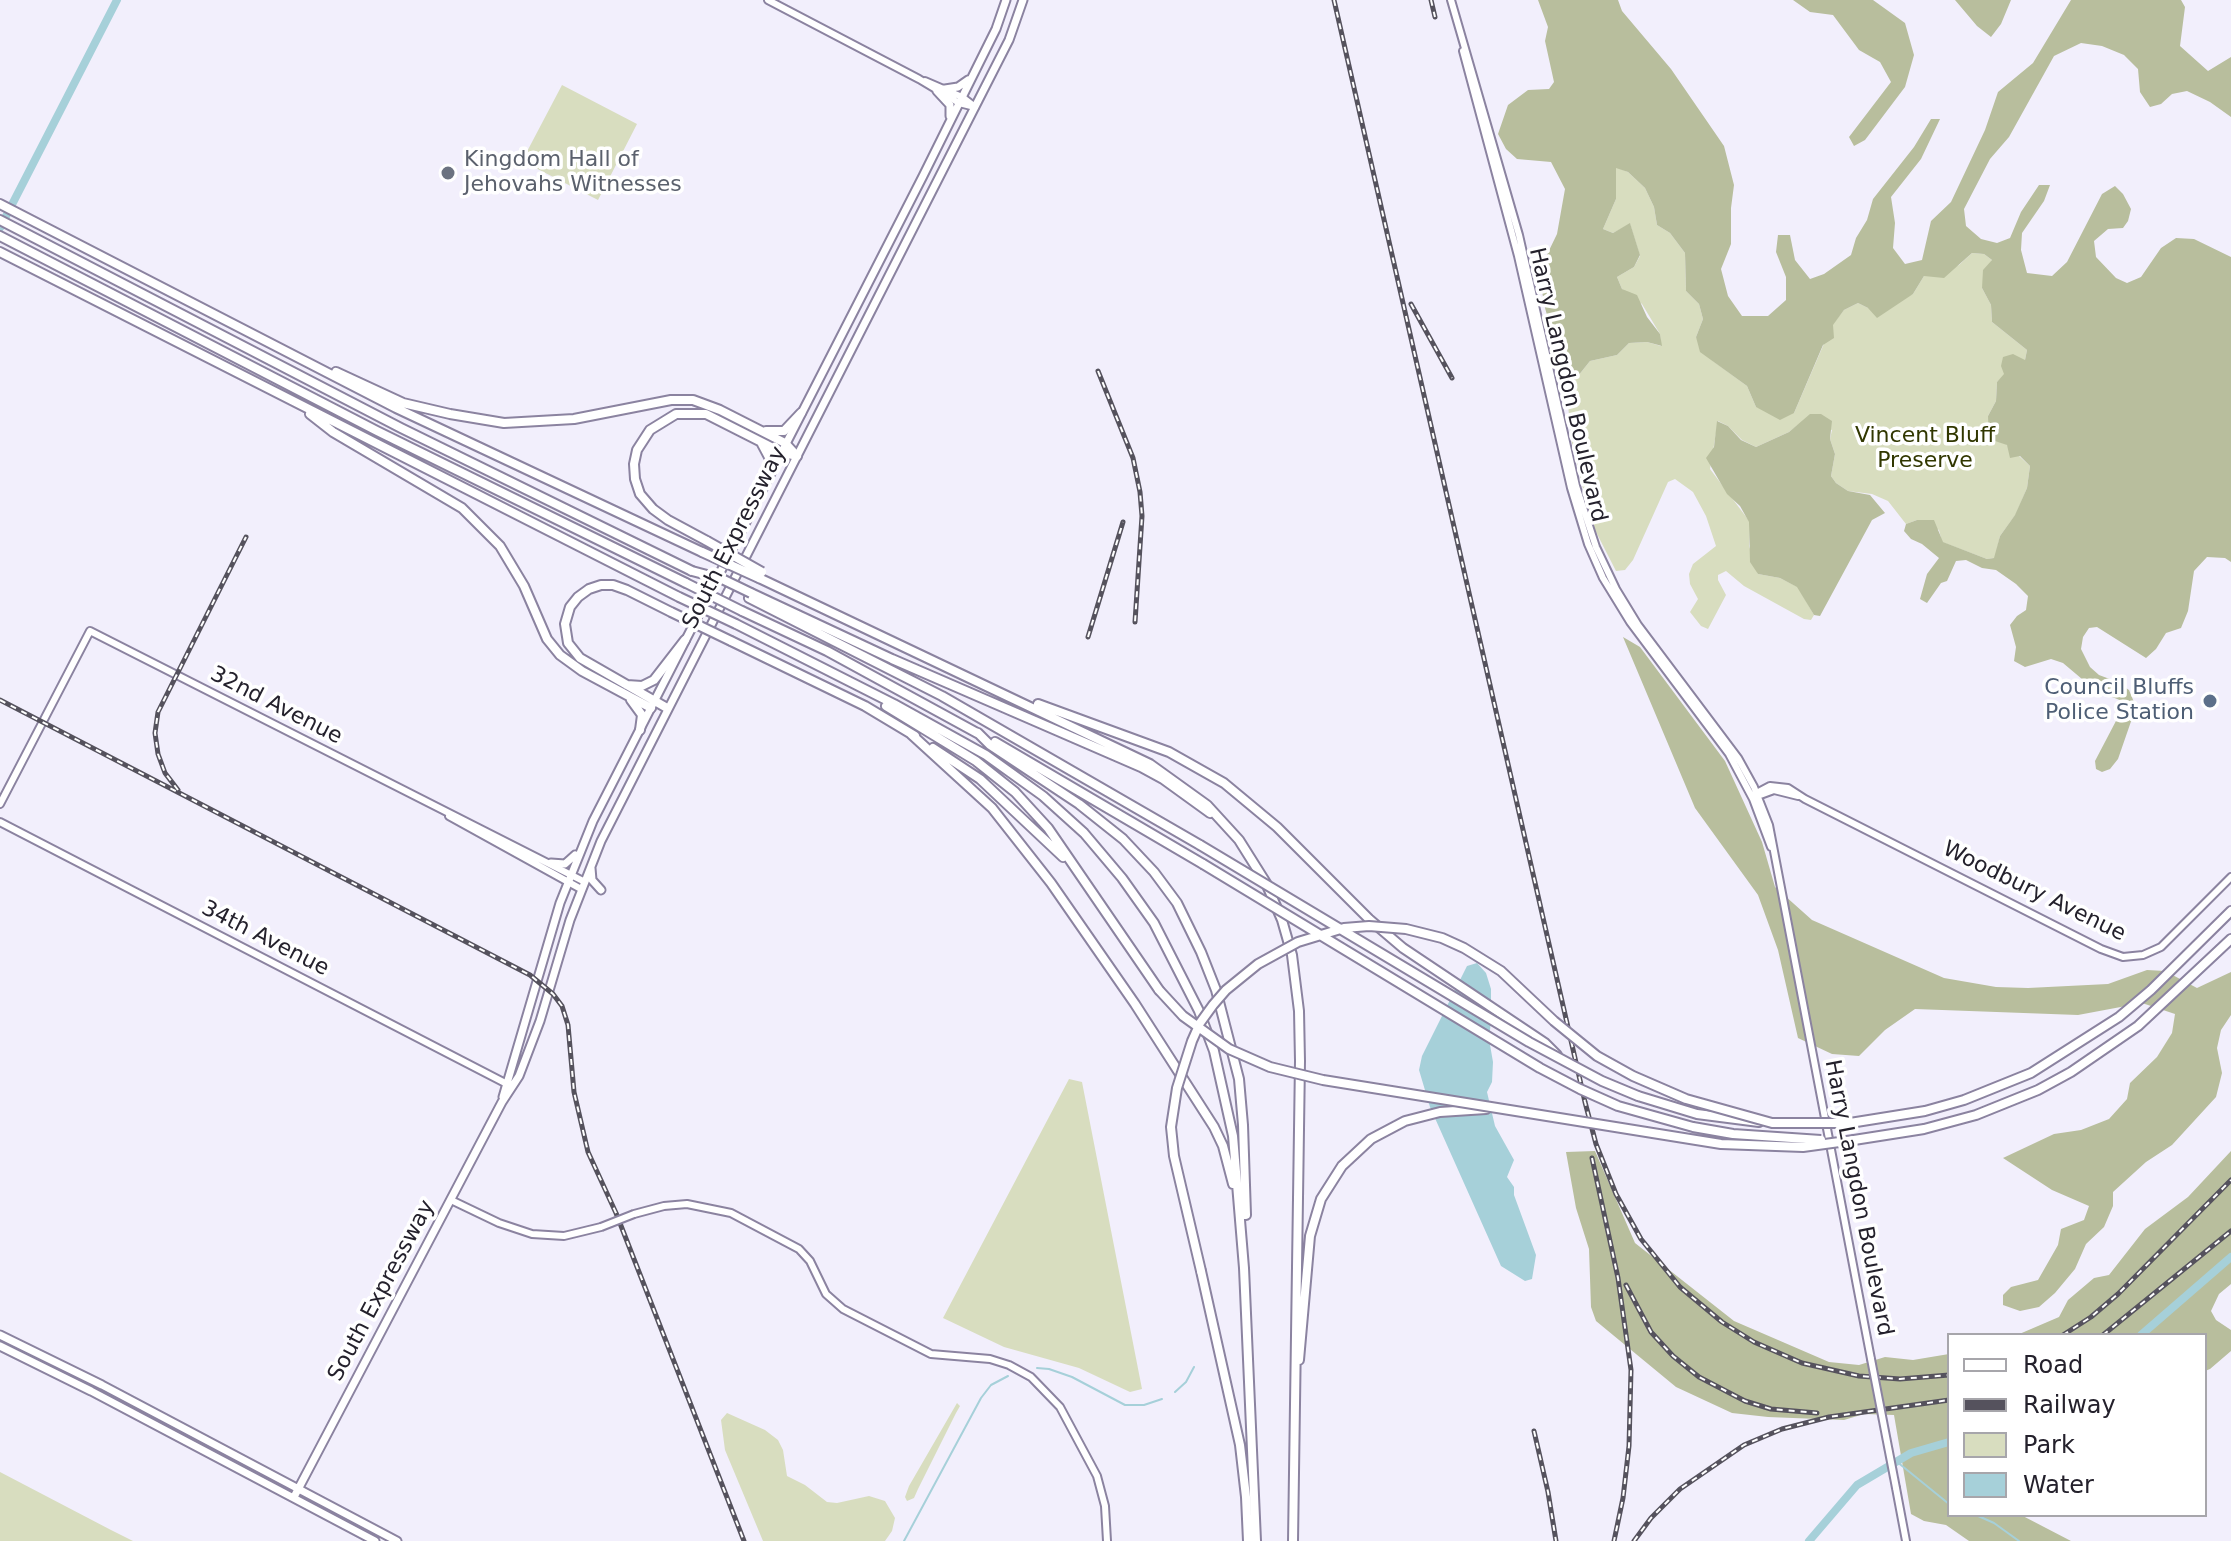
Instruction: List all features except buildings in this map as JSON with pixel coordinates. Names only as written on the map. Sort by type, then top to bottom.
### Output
[{"type":"highway","points":[[0,204],[302,361],[702,552],[761,575]]},
{"type":"highway","points":[[0,220],[401,428],[692,571],[1141,767],[1186,794],[1229,828]]},
{"type":"highway","points":[[0,236],[377,431],[827,651],[978,733],[1203,864],[1540,1068],[1618,1106],[1693,1127],[1733,1134],[1807,1140],[1854,1140]]},
{"type":"highway","points":[[0,252],[894,704],[986,755],[1043,796],[1084,833],[1154,923],[1179,968],[1214,1051],[1233,1136],[1242,1235],[1256,1541]]},
{"type":"highway","points":[[302,361],[332,370],[403,403],[481,420],[523,423],[574,419],[683,399],[703,403],[797,456]]},
{"type":"highway","points":[[294,402],[333,432],[462,508],[490,535],[509,561],[553,648],[578,669],[653,705],[667,708]]},
{"type":"highway","points":[[801,413],[791,426],[779,432],[748,429],[706,414],[676,414],[650,430],[637,450],[635,479],[640,494],[653,509],[786,590],[1150,764],[1189,790],[1229,828],[1266,883],[1282,920],[1292,955],[1297,988],[1300,1061],[1293,1541]]},
{"type":"highway","points":[[748,429],[768,451],[771,472]]},
{"type":"highway","points":[[640,730],[640,711],[619,687],[580,658],[566,638],[565,624],[574,601],[589,589],[613,585],[865,706],[980,779],[1041,834],[1082,878]]},
{"type":"highway","points":[[750,596],[956,704],[1563,1061],[1602,1081],[1668,1106],[1726,1119],[1772,1123],[1850,1123],[1905,1115],[1964,1100],[2031,1073],[2119,1017],[2231,911]]},
{"type":"highway","points":[[619,687],[642,686],[654,680],[685,640]]},
{"type":"highway","points":[[810,661],[976,761],[1015,792],[1048,828],[1159,990],[1206,1035],[1257,1062],[1323,1080],[1721,1144],[1803,1147],[1854,1140],[1924,1129],[1976,1115],[2038,1090],[2113,1046],[2231,939]]},
{"type":"highway","points":[[975,679],[1169,752],[1208,773],[1277,827],[1358,909],[1403,948],[1545,1043],[1563,1061]]},
{"type":"highway","points":[[978,733],[990,745],[1079,804],[1123,839],[1154,872],[1177,903],[1195,939],[1216,990],[1239,1079],[1243,1125],[1244,1268]]},
{"type":"highway","points":[[911,734],[992,808],[1025,848],[1143,1016],[1214,1127],[1231,1176],[1242,1235]]},
{"type":"highway","points":[[1248,1541],[1240,1445],[1174,1156],[1171,1127],[1184,1061],[1200,1023],[1226,990],[1279,950],[1329,932],[1356,927],[1391,927],[1431,935],[1453,943],[1501,971],[1554,1021],[1612,1065],[1686,1099],[1772,1123]]},
{"type":"highway","points":[[1294,1380],[1301,1349],[1310,1236],[1328,1185],[1351,1155],[1379,1133],[1421,1116],[1456,1110],[1501,1109]]},
{"type":"main road","points":[[768,0],[975,107]]},
{"type":"main road","name":"South Expressway","points":[[510,1086],[569,877],[583,843],[977,69],[1006,0]]},
{"type":"main road","name":"South Expressway","points":[[294,1497],[510,1086],[535,1033],[593,857],[1009,40],[1023,0]]},
{"type":"main road","name":"Harry Langdon Boulevard","points":[[1451,0],[1475,74],[1519,235],[1576,486],[1596,547],[1638,625],[1720,731],[1751,781],[1777,862]]},
{"type":"main road","name":"Harry Langdon Boulevard","points":[[1455,12],[1521,268],[1575,506],[1588,544],[1624,614],[1722,744],[1763,808],[1777,862],[1906,1541]]},
{"type":"main road","points":[[941,90],[962,85],[977,69]]},
{"type":"main road","points":[[941,90],[950,105],[948,126]]},
{"type":"main road","name":"32nd Avenue","points":[[0,804],[90,631],[551,863],[569,877]]},
{"type":"main road","name":"Woodbury Avenue","points":[[1751,781],[1768,789],[1785,786],[2101,949],[2123,957],[2148,954],[2166,944],[2231,877]]},
{"type":"main road","points":[[1755,795],[1768,789]]},
{"type":"main road","points":[[1763,808],[1768,789]]},
{"type":"main road","name":"32nd Avenue","points":[[447,813],[459,824],[582,885]]},
{"type":"main road","name":"34th Avenue","points":[[0,822],[510,1086]]},
{"type":"main road","points":[[551,863],[568,862],[583,843]]},
{"type":"main road","points":[[593,857],[591,877],[601,890]]},
{"type":"main road","points":[[451,1200],[511,1229],[538,1235],[580,1234],[664,1206],[687,1204],[739,1216],[799,1249],[810,1261],[826,1294],[843,1309],[925,1351],[941,1356],[982,1358],[1003,1363],[1031,1377],[1065,1415],[1097,1476],[1105,1506],[1107,1541]]},
{"type":"main road","points":[[0,1335],[102,1385],[397,1541]]},
{"type":"main road","points":[[0,1346],[375,1541]]},
{"type":"green space","points":[[1538,0],[1618,0],[1622,11],[1671,69],[1724,146],[1734,185],[1731,244],[1721,269],[1728,296],[1742,316],[1768,316],[1786,300],[1786,277],[1776,252],[1778,235],[1790,235],[1795,260],[1810,279],[1824,274],[1851,255],[1873,199],[1914,147],[1931,119],[1940,119],[1921,159],[1891,197],[1895,223],[1893,248],[1905,264],[1922,260],[1931,221],[1951,202],[1985,130],[1998,92],[2033,63],[2071,0],[2181,0],[2185,7],[2180,46],[2208,71],[2231,57],[2231,117],[2187,91],[2172,94],[2161,104],[2150,107],[2140,92],[2138,69],[2124,55],[2102,46],[2081,43],[2054,56],[2009,137],[1990,159],[1964,209],[1966,226],[1981,239],[1997,243],[2010,238],[2021,212],[2039,185],[2050,185],[2044,201],[2022,233],[2021,250],[2027,273],[2052,276],[2067,262],[2102,194],[2115,186],[2131,209],[2128,221],[2123,228],[2108,229],[2094,241],[2096,257],[2116,278],[2127,283],[2141,277],[2161,248],[2176,238],[2194,239],[2231,257],[2231,562],[2225,558],[2207,557],[2194,571],[2188,611],[2181,628],[2166,633],[2146,658],[2097,627],[2089,628],[2083,637],[2081,649],[2090,667],[2129,690],[2136,707],[2118,759],[2110,769],[2102,772],[2096,769],[2095,761],[2117,719],[2122,701],[2095,690],[2063,663],[2051,659],[2025,667],[2014,661],[2016,647],[2010,625],[2026,610],[2028,596],[1996,570],[1982,568],[1966,560],[1956,561],[1947,581],[1941,583],[1927,603],[1920,599],[1927,574],[1939,558],[1904,531],[1906,524],[1917,520],[1934,520],[1943,542],[1987,559],[1994,558],[2000,536],[2015,515],[2027,488],[2030,466],[2020,456],[2010,458],[2007,445],[1989,439],[1988,416],[1996,401],[1997,382],[2004,374],[2001,366],[2003,357],[2013,354],[2025,360],[2027,350],[1992,322],[1991,305],[1982,288],[1983,270],[1992,260],[1984,254],[1972,253],[1944,278],[1924,276],[1913,294],[1877,318],[1858,303],[1844,310],[1833,325],[1834,338],[1823,345],[1794,413],[1780,420],[1756,407],[1747,386],[1700,352],[1696,337],[1703,319],[1699,304],[1686,291],[1685,253],[1670,233],[1657,225],[1654,207],[1645,188],[1628,172],[1616,168],[1616,199],[1603,229],[1613,233],[1630,223],[1640,255],[1634,267],[1617,277],[1622,289],[1637,295],[1647,317],[1660,334],[1662,346],[1647,342],[1629,343],[1617,355],[1590,361],[1574,381],[1566,381],[1540,280],[1541,267],[1557,234],[1565,189],[1551,162],[1517,159],[1506,149],[1498,134],[1508,105],[1528,90],[1549,89],[1554,82],[1545,41],[1548,27]]},
{"type":"green space","points":[[1793,0],[1873,0],[1905,23],[1914,55],[1905,87],[1865,140],[1854,146],[1849,137],[1891,82],[1880,62],[1859,50],[1833,15],[1810,12]]},
{"type":"green space","points":[[1955,0],[2011,0],[2001,24],[1991,37]]},
{"type":"green space","points":[[562,85],[637,124],[598,200],[522,161]]},
{"type":"green space","name":"Vincent Bluff Preserve","points":[[1616,167],[1628,172],[1645,188],[1654,207],[1657,225],[1670,233],[1685,253],[1686,291],[1699,304],[1703,319],[1696,337],[1713,361],[1747,386],[1756,407],[1794,413],[1832,325],[1844,310],[1858,303],[1868,308],[1913,294],[1924,276],[1936,275],[1959,265],[1972,253],[1984,254],[1992,260],[1982,288],[1991,305],[1992,322],[2027,350],[2025,360],[1997,382],[1996,401],[1988,416],[2007,445],[2030,466],[2027,488],[2016,514],[2000,536],[1995,558],[1987,559],[1942,542],[1939,530],[1917,520],[1906,524],[1888,501],[1872,494],[1848,491],[1836,483],[1831,476],[1835,454],[1830,439],[1832,430],[1799,424],[1756,447],[1718,421],[1710,469],[1750,522],[1749,546],[1758,574],[1780,578],[1798,587],[1814,615],[1811,620],[1744,586],[1726,571],[1718,575],[1718,580],[1726,595],[1708,629],[1701,626],[1690,612],[1698,599],[1690,584],[1689,574],[1693,564],[1716,546],[1706,516],[1693,492],[1675,479],[1668,482],[1633,560],[1625,570],[1616,571],[1595,530],[1587,505],[1571,439],[1566,381],[1574,381],[1590,361],[1617,355],[1629,343],[1647,342],[1661,346],[1660,334],[1642,304],[1622,289],[1617,277],[1634,267],[1640,256],[1630,224],[1613,233],[1603,229],[1616,199]]},
{"type":"green space","points":[[1810,414],[1821,414],[1832,421],[1830,439],[1835,454],[1831,476],[1836,483],[1848,491],[1870,495],[1885,513],[1872,520],[1820,616],[1814,615],[1797,587],[1780,578],[1758,574],[1750,562],[1749,522],[1740,506],[1727,494],[1706,458],[1714,447],[1717,421],[1728,426],[1741,440],[1756,447],[1789,432]]},
{"type":"green space","points":[[1623,637],[1640,647],[1725,761],[1762,842],[1775,887],[1812,920],[1944,978],[1996,987],[2108,984],[2147,970],[2165,971],[2197,988],[2231,972],[2231,1015],[2221,1030],[2217,1048],[2222,1073],[2216,1097],[2172,1145],[2146,1162],[2113,1192],[2113,1206],[2104,1227],[2086,1244],[2075,1269],[2039,1307],[2020,1311],[2003,1305],[2003,1295],[2011,1287],[2038,1280],[2058,1245],[2061,1229],[2084,1220],[2089,1206],[2052,1190],[2003,1158],[2054,1134],[2081,1130],[2109,1119],[2127,1099],[2130,1083],[2157,1057],[2172,1033],[2175,1014],[2142,1003],[2078,1015],[1915,1009],[1885,1030],[1859,1056],[1832,1054],[1798,1038],[1778,950],[1758,895],[1695,808]]},
{"type":"green space","points":[[1069,1079],[1082,1082],[1142,1389],[1130,1392],[1079,1368],[1004,1347],[943,1318]]},
{"type":"green space","points":[[1595,1151],[1635,1243],[1734,1321],[1829,1362],[1859,1365],[1885,1357],[1913,1360],[1947,1354],[1947,1517],[2025,1517],[2071,1541],[1969,1541],[1946,1525],[1924,1521],[1911,1514],[1894,1415],[1864,1414],[1844,1420],[1732,1413],[1676,1387],[1596,1321],[1591,1307],[1589,1249],[1576,1208],[1566,1152]]},
{"type":"green space","points":[[2231,1151],[2231,1284],[2219,1294],[2211,1311],[2216,1320],[2231,1330],[2231,1351],[2210,1369],[2207,1370],[2207,1333],[2022,1333],[2059,1317],[2068,1300],[2094,1278],[2109,1275],[2145,1229],[2188,1197]]},
{"type":"green space","points":[[957,1403],[960,1406],[914,1498],[907,1501],[905,1497],[909,1486]]},
{"type":"green space","points":[[727,1413],[765,1430],[778,1440],[783,1450],[787,1476],[827,1502],[837,1503],[869,1496],[885,1501],[895,1518],[892,1531],[885,1541],[763,1541],[725,1450],[721,1420]]},
{"type":"green space","points":[[0,1472],[111,1530],[133,1541],[0,1541]]},
{"type":"water","points":[[1477,963],[1486,973],[1491,989],[1489,1039],[1493,1062],[1492,1082],[1487,1092],[1495,1126],[1514,1160],[1507,1177],[1514,1187],[1514,1195],[1536,1255],[1532,1279],[1525,1281],[1501,1266],[1430,1107],[1419,1070],[1422,1056],[1467,966]]},
{"type":"waterway","points":[[0,228],[117,0]]},
{"type":"waterway","points":[[2143,1333],[2231,1257]]},
{"type":"waterway","points":[[1175,1392],[1186,1382],[1194,1367]]},
{"type":"waterway","points":[[1037,1368],[1072,1377],[1125,1405],[1144,1405],[1162,1399]]},
{"type":"waterway","points":[[904,1541],[981,1398],[991,1385],[1008,1376]]},
{"type":"waterway","points":[[1809,1541],[1857,1485],[1911,1453],[1947,1443]]},
{"type":"waterway","points":[[1896,1461],[1947,1502]]},
{"type":"waterway","points":[[1980,1517],[2019,1541]]},
{"type":"railway","points":[[1334,0],[1585,1102],[1596,1144],[1616,1194],[1641,1239],[1680,1287],[1722,1322],[1754,1342],[1802,1363],[1859,1376],[1900,1379],[1947,1375]]},
{"type":"railway","points":[[1431,0],[1435,17]]},
{"type":"railway","points":[[1411,304],[1452,378]]},
{"type":"railway","points":[[1098,371],[1133,458],[1140,492],[1142,516],[1135,622]]},
{"type":"railway","points":[[1088,637],[1123,522]]},
{"type":"railway","points":[[178,790],[165,773],[158,754],[155,733],[158,712],[246,537]]},
{"type":"railway","points":[[0,700],[530,975],[553,994],[562,1006],[568,1025],[574,1092],[588,1152],[616,1213],[744,1541]]},
{"type":"railway","points":[[1592,1158],[1618,1278],[1631,1370],[1629,1446],[1614,1541]]},
{"type":"railway","points":[[2066,1333],[2118,1294],[2231,1180]]},
{"type":"railway","points":[[2105,1333],[2231,1231]]},
{"type":"railway","points":[[1626,1285],[1651,1332],[1673,1356],[1699,1377],[1745,1401],[1771,1409],[1817,1413]]},
{"type":"railway","points":[[1634,1541],[1651,1518],[1680,1489],[1744,1445],[1782,1429],[1829,1417],[1947,1400]]},
{"type":"railway","points":[[1534,1431],[1556,1541]]},
{"type":"place","name":"Kingdom Hall of Jehovahs Witnesses","points":[[448,173]]},
{"type":"place","name":"Council Bluffs Police Station","points":[[2210,701]]}]
